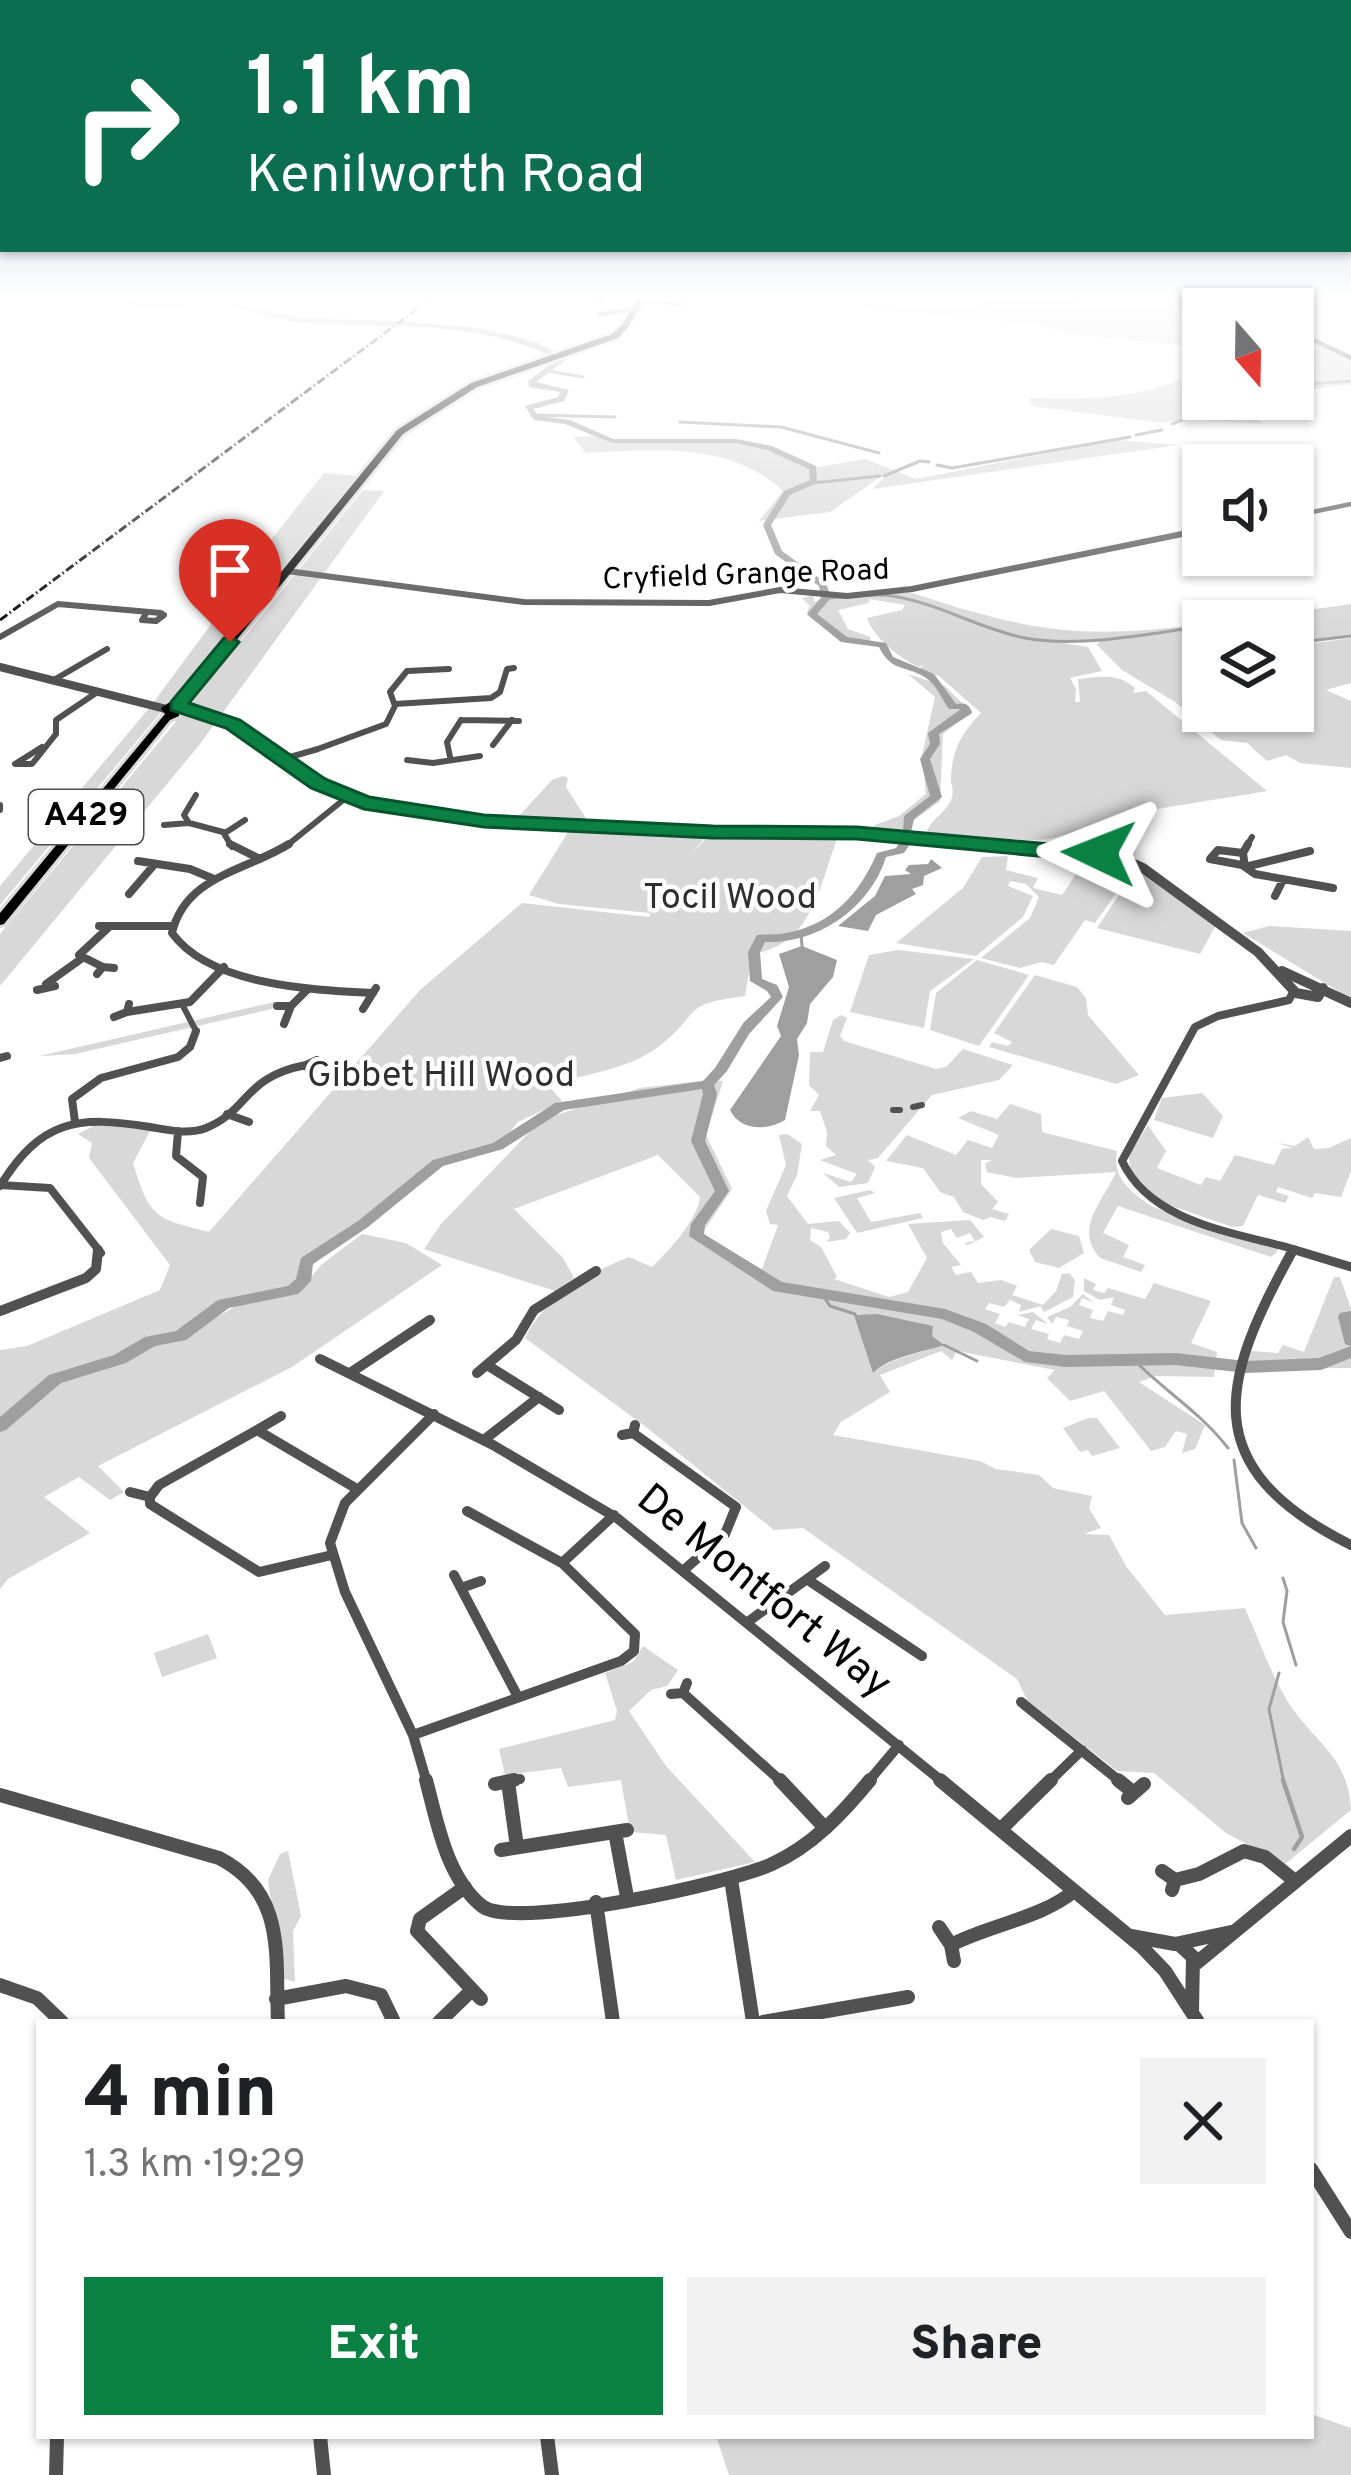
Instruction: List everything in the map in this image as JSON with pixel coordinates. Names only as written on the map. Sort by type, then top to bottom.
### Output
[{"type":"main road","name":"A429","points":[[0,921],[5,909],[174,710],[385,446],[429,412]]},
{"type":"street","points":[[1314,512],[1351,505]]},
{"type":"street","name":"Cryfield Grange Road","points":[[287,571],[536,603],[709,603],[783,590],[832,596],[929,587],[1182,534]]},
{"type":"street","points":[[0,637],[58,604],[147,612]]},
{"type":"street","points":[[52,681],[108,649]]},
{"type":"street","points":[[0,668],[233,724],[347,797],[484,821],[713,832],[857,833],[1117,858],[1166,880],[1280,971],[1303,997],[1322,992],[1349,1002]]},
{"type":"street","points":[[395,704],[494,697],[508,668]]},
{"type":"street","points":[[283,759],[386,724],[395,704],[390,692],[407,671],[449,669]]},
{"type":"street","points":[[42,747],[56,734],[56,720],[95,693]]},
{"type":"street","points":[[455,700],[452,711],[461,720],[516,720],[493,745]]},
{"type":"street","points":[[450,757],[448,740],[461,720]]},
{"type":"street","points":[[407,760],[433,763],[480,756]]},
{"type":"street","points":[[347,797],[326,809],[285,847],[214,879],[182,907],[172,926],[175,942],[186,953],[224,967],[307,990],[374,990],[363,1009]]},
{"type":"street","points":[[189,824],[184,815],[195,801]]},
{"type":"street","points":[[164,825],[189,824],[225,833],[245,820]]},
{"type":"street","points":[[225,833],[233,848],[260,859]]},
{"type":"street","points":[[1243,866],[1243,853],[1252,837]]},
{"type":"street","points":[[1243,853],[1218,850],[1210,859],[1283,880],[1334,888]]},
{"type":"street","points":[[1243,866],[1310,851]]},
{"type":"street","points":[[138,861],[187,868],[214,879]]},
{"type":"street","points":[[127,889],[154,865]]},
{"type":"street","points":[[1275,896],[1283,880]]},
{"type":"street","points":[[81,959],[81,950],[101,939],[104,927],[172,926]]},
{"type":"street","points":[[81,959],[100,970],[114,968]]},
{"type":"street","points":[[46,987],[81,959]]},
{"type":"street","points":[[114,1017],[128,1008],[195,999],[205,982],[224,967]]},
{"type":"street","points":[[284,1024],[290,1006],[307,990]]},
{"type":"street","points":[[1295,990],[1271,1005],[1210,1018],[1195,1027],[1122,1162],[1133,1186],[1155,1204],[1351,1267]]},
{"type":"street","points":[[182,1004],[196,1035],[210,1039]]},
{"type":"street","points":[[277,1006],[290,1006]]},
{"type":"street","points":[[75,1121],[72,1099],[84,1083],[171,1065],[196,1035]]},
{"type":"street","points":[[0,1311],[86,1278],[96,1269],[101,1253],[50,1188],[0,1185],[27,1144],[75,1121],[105,1119],[178,1131],[204,1129],[227,1114],[258,1079],[311,1066]]},
{"type":"street","points":[[227,1114],[255,1123]]},
{"type":"street","points":[[178,1131],[173,1150],[203,1177],[201,1200],[186,1199]]},
{"type":"street","points":[[1293,1249],[1239,1366],[1236,1420],[1254,1466],[1285,1504],[1351,1545]]},
{"type":"street","points":[[561,1412],[482,1369],[516,1340],[527,1316],[545,1296],[596,1271]]},
{"type":"street","points":[[350,1373],[432,1318]]},
{"type":"street","name":"De Montfort Way","points":[[320,1358],[485,1439],[614,1515],[686,1569],[1128,1935],[1163,1968],[1195,2019]]},
{"type":"street","points":[[485,1439],[539,1397]]},
{"type":"street","points":[[434,1414],[357,1490],[334,1520],[332,1555],[413,1735],[444,1848],[465,1887],[483,1907],[509,1914],[731,1880],[790,1855],[825,1828],[899,1745]]},
{"type":"street","points":[[281,1416],[159,1485],[150,1497],[151,1504],[259,1572],[332,1555]]},
{"type":"street","points":[[257,1430],[357,1490]]},
{"type":"street","points":[[630,1431],[736,1507],[736,1517],[723,1537],[686,1569]]},
{"type":"street","points":[[130,1492],[150,1497]]},
{"type":"street","points":[[413,1735],[621,1660],[636,1648],[635,1634],[562,1563],[463,1509]]},
{"type":"street","points":[[562,1563],[614,1515]]},
{"type":"street","points":[[749,1622],[825,1566]]},
{"type":"street","points":[[454,1575],[518,1696]]},
{"type":"street","points":[[808,1580],[922,1656]]},
{"type":"street","points":[[461,1588],[481,1581]]},
{"type":"street","points":[[905,1644],[917,1632]]},
{"type":"street","points":[[680,1690],[774,1774],[825,1828]]},
{"type":"street","points":[[1022,1702],[1135,1792]]},
{"type":"street","points":[[1002,1828],[1082,1750]]},
{"type":"street","points":[[508,1782],[517,1847]]},
{"type":"street","points":[[0,1795],[219,1858],[251,1873],[264,1891],[269,1912],[278,2019]]},
{"type":"street","points":[[501,1850],[621,1831],[627,1897]]},
{"type":"street","points":[[1237,1931],[1172,1944],[1159,1951],[1163,1968],[1178,1977],[1192,1968],[1237,1931],[1295,1881],[1351,1836]]},
{"type":"street","points":[[1170,1881],[1250,1851],[1295,1881]]},
{"type":"street","points":[[731,1880],[746,1952],[752,2019]]},
{"type":"street","points":[[443,2019],[476,1994],[417,1931],[420,1919],[465,1887]]},
{"type":"street","points":[[951,1945],[985,1927],[1062,1901],[1074,1891]]},
{"type":"street","points":[[596,1902],[614,2019]]},
{"type":"street","points":[[939,1927],[951,1945],[954,1961]]},
{"type":"street","name":"De Montfort Way","points":[[1128,1935],[1172,1944]]},
{"type":"street","points":[[1172,1944],[1190,1952],[1192,1968]]},
{"type":"street","name":"De Montfort Way","points":[[1192,1968],[1195,2019]]},
{"type":"street","points":[[0,1985],[37,1998],[59,2019]]},
{"type":"street","points":[[276,1999],[337,1987],[367,1987],[381,1995],[393,2019]]},
{"type":"street","points":[[780,2019],[908,1997]]},
{"type":"street","points":[[1314,2174],[1351,2232]]},
{"type":"street","points":[[56,2475],[58,2439]]},
{"type":"street","points":[[320,2439],[324,2475]]},
{"type":"street","points":[[547,2439],[552,2475]]},
{"type":"green space","points":[[1082,412],[1182,412],[1182,420],[1161,423]]},
{"type":"green space","points":[[1202,420],[1258,420],[1264,424]]},
{"type":"green space","points":[[573,437],[617,441],[736,441],[769,448],[813,468],[865,459],[916,479],[1116,440],[1179,445],[872,489],[885,477],[880,477],[830,512],[759,521],[783,491],[763,475],[716,456],[690,452],[586,453]]},
{"type":"green space","points":[[324,473],[358,476],[0,905],[0,886],[150,707],[221,611],[216,609]]},
{"type":"green space","points":[[363,490],[384,491],[200,744],[0,986],[0,934],[179,718],[194,709],[189,706]]},
{"type":"green space","points":[[909,592],[1015,622],[1077,631],[1182,626],[1182,708],[1122,670],[1097,645],[1101,640],[1061,640],[1057,642],[1088,647],[1102,671],[1070,678],[1076,689],[1075,702],[1080,702],[1078,679],[1108,677],[1135,688],[1133,693],[1146,691],[1182,721],[1182,732],[1196,732],[1267,791],[1134,814],[1056,837],[1014,839],[1012,845],[926,836],[950,803],[956,749],[981,713],[939,676],[919,669],[925,664],[919,667],[903,658],[875,633],[867,618],[902,610],[905,605],[869,599],[869,603],[838,610],[848,629],[871,641],[861,641],[828,630],[807,612],[810,606],[802,598],[813,595],[815,602],[823,597]]},
{"type":"green space","points":[[1351,604],[1351,636],[1314,640],[1314,609]]},
{"type":"green space","points":[[1351,638],[1351,683],[1326,690],[1351,701],[1351,768],[1300,763],[1286,755],[1267,761],[1247,743],[1221,740],[1211,732],[1314,732],[1314,643]]},
{"type":"green space","points":[[908,674],[945,686],[971,712],[943,734],[940,801],[913,821],[910,833],[872,831],[926,794],[922,755],[935,697]]},
{"type":"green space","points":[[563,776],[587,820],[518,817],[552,780]]},
{"type":"green space","points":[[570,829],[706,836],[690,856],[708,836],[838,836],[819,893],[801,926],[789,939],[752,954],[745,996],[700,1007],[672,1036],[633,1061],[547,1084],[562,1101],[518,1122],[503,1141],[434,1162],[358,1224],[302,1261],[297,1278],[287,1288],[207,1309],[194,1322],[215,1318],[240,1304],[298,1293],[321,1265],[362,1234],[406,1243],[442,1265],[292,1367],[98,1466],[124,1492],[110,1500],[79,1477],[44,1497],[90,1533],[8,1579],[0,1589],[0,1350],[27,1346],[160,1290],[170,1265],[89,1158],[92,1143],[78,1134],[99,1123],[150,1131],[133,1163],[150,1206],[166,1219],[209,1232],[420,990],[522,903],[649,917],[650,913],[559,904],[529,895]]},
{"type":"green space","points":[[1008,856],[1006,870],[1038,878],[1033,888],[1062,895],[1078,871],[1120,877],[1122,885],[1095,923],[1085,920],[1054,965],[1042,962],[1020,968],[981,958],[1030,918],[1039,897],[1026,884],[1010,881],[1008,886],[1033,896],[1023,917],[976,956],[896,943],[963,888],[982,857]]},
{"type":"green space","points":[[1100,861],[1134,866],[1216,925],[1200,954],[1097,928],[1132,875],[1106,866],[1086,867]]},
{"type":"green space","points":[[1269,926],[1351,931],[1351,999],[1243,933]]},
{"type":"green space","points":[[898,950],[974,959],[930,991],[924,1028],[850,1012],[869,955]]},
{"type":"green space","points":[[977,960],[1029,975],[979,1046],[930,1030],[936,993]]},
{"type":"green space","points":[[1035,975],[1077,987],[1086,998],[1088,1015],[1139,1075],[1116,1084],[989,1047],[992,1042],[1008,1046],[1012,1042],[994,1033]]},
{"type":"green space","points":[[275,1002],[272,1009],[75,1054],[39,1056]]},
{"type":"green space","points":[[841,1015],[847,1018],[840,1036],[844,1041],[936,1069],[946,1067],[963,1049],[1013,1065],[999,1080],[932,1095],[878,1158],[868,1160],[875,1167],[868,1183],[839,1187],[823,1173],[851,1182],[857,1174],[820,1160],[836,1155],[826,1146],[820,1111],[810,1111],[819,1095],[809,1085],[810,1052],[823,1052],[833,1020]]},
{"type":"green space","points":[[723,1081],[706,1135],[732,1189],[701,1235],[762,1269],[778,1225],[770,1224],[766,1211],[786,1165],[779,1135],[787,1134],[802,1144],[797,1175],[787,1196],[808,1224],[839,1221],[850,1233],[846,1239],[826,1242],[828,1232],[811,1228],[810,1240],[821,1247],[834,1279],[889,1297],[908,1292],[927,1258],[908,1224],[970,1220],[984,1237],[968,1245],[964,1243],[975,1241],[970,1233],[957,1238],[951,1229],[941,1232],[943,1243],[961,1265],[951,1267],[956,1275],[971,1272],[978,1283],[1001,1280],[1017,1286],[1012,1295],[1043,1305],[1056,1291],[1062,1274],[1069,1273],[1075,1280],[1073,1297],[1044,1312],[1041,1306],[1019,1312],[1021,1305],[1010,1300],[1004,1307],[989,1303],[985,1309],[1000,1314],[995,1323],[1005,1327],[1009,1322],[1025,1327],[1029,1319],[1018,1315],[1033,1312],[1048,1324],[1036,1320],[1031,1329],[1049,1334],[1047,1339],[1060,1343],[1064,1335],[1079,1339],[1083,1331],[1067,1326],[1069,1320],[1056,1317],[1052,1324],[1047,1317],[1070,1307],[1083,1294],[1093,1302],[1082,1298],[1079,1305],[1093,1310],[1090,1318],[1103,1321],[1108,1311],[1123,1315],[1125,1310],[1111,1305],[1114,1297],[1100,1300],[1084,1291],[1084,1278],[1096,1284],[1093,1290],[1104,1293],[1108,1288],[1145,1299],[1154,1283],[1211,1301],[1191,1343],[1217,1352],[1214,1377],[1156,1376],[1139,1382],[1205,1425],[1195,1449],[1182,1453],[1187,1434],[1176,1431],[1165,1447],[1151,1451],[1104,1391],[1070,1401],[1047,1378],[1055,1370],[957,1351],[952,1360],[941,1351],[880,1375],[890,1392],[841,1422],[833,1435],[980,1461],[996,1469],[1039,1475],[1053,1488],[1092,1496],[1089,1508],[1101,1528],[1084,1534],[1109,1535],[1126,1566],[1165,1615],[1245,1608],[1283,1694],[1338,1764],[1351,1810],[1285,1864],[1226,1833],[1154,1773],[1117,1771],[1027,1700],[1017,1679],[803,1528],[774,1530],[525,1338],[569,1288],[629,1257],[652,1267],[681,1235],[700,1197],[658,1155],[514,1209],[563,1258],[574,1278],[555,1291],[424,1249],[441,1224],[541,1120],[640,1088]],"holes":[[[858,1314],[933,1326],[931,1336],[943,1344],[873,1372],[855,1318]]]},
{"type":"green space","points":[[1202,1093],[1223,1116],[1213,1138],[1154,1120],[1162,1098]]},
{"type":"green space","points":[[1010,1104],[1041,1114],[1042,1132],[1117,1151],[1121,1177],[1153,1207],[1278,1248],[1277,1252],[1271,1257],[1118,1206],[1103,1233],[1129,1245],[1123,1257],[1145,1265],[1141,1272],[1100,1258],[1089,1236],[1093,1215],[1116,1172],[1016,1178],[987,1172],[985,1164],[992,1160],[981,1160],[981,1184],[998,1202],[992,1209],[1009,1214],[1005,1221],[983,1220],[963,1212],[923,1168],[886,1161],[907,1135],[956,1155],[968,1140],[992,1148],[999,1135],[958,1118],[971,1111],[997,1119]]},
{"type":"green space","points":[[1148,1125],[1166,1151],[1157,1168],[1201,1185],[1206,1177],[1220,1181],[1235,1155],[1274,1165],[1282,1149],[1293,1148],[1277,1143],[1295,1146],[1308,1137],[1314,1149],[1351,1138],[1351,1171],[1341,1197],[1315,1193],[1312,1198],[1278,1187],[1276,1192],[1289,1196],[1285,1203],[1258,1195],[1243,1226],[1232,1227],[1158,1201],[1130,1170],[1129,1155]]},
{"type":"green space","points":[[875,1193],[857,1198],[871,1222],[920,1213],[923,1218],[857,1233],[834,1198]]},
{"type":"green space","points":[[1051,1229],[1079,1236],[1084,1253],[1059,1268],[1035,1262],[1029,1250]]},
{"type":"green space","points":[[1334,1277],[1340,1277],[1351,1309],[1351,1368],[1245,1369],[1251,1351],[1278,1353],[1283,1345],[1304,1352]]},
{"type":"green space","points":[[1097,1418],[1120,1448],[1092,1456],[1088,1450],[1080,1452],[1063,1428]]},
{"type":"green space","points":[[208,1634],[217,1658],[162,1677],[154,1653]]},
{"type":"green space","points":[[643,1646],[678,1670],[667,1686],[651,1690],[629,1711],[666,1766],[755,1862],[676,1880],[666,1835],[630,1832],[621,1780],[568,1787],[561,1768],[505,1775],[499,1749],[615,1720],[617,1711],[605,1673],[633,1662]]},
{"type":"green space","points":[[288,1851],[301,1916],[293,1931],[295,1982],[282,1978],[268,1880],[280,1854]]},
{"type":"green space","points":[[1314,2415],[1351,2428],[1351,2475],[729,2475],[717,2439],[1314,2439]]},
{"type":"shaded area","points":[[931,859],[942,868],[924,876],[923,885],[912,889],[916,894],[876,915],[868,931],[838,926],[875,896],[885,876],[911,874],[905,870],[909,865],[928,864]]},
{"type":"shaded area","points":[[802,946],[837,960],[833,977],[810,1004],[807,1023],[797,1039],[799,1055],[785,1120],[770,1126],[747,1125],[730,1110],[781,1036],[777,1026],[789,987],[779,954]]},
{"type":"shaded area","points":[[877,1314],[933,1326],[932,1336],[944,1345],[897,1359],[873,1373],[854,1315]]},
{"type":"waterway","points":[[532,412],[612,441],[736,441],[769,448],[813,468],[814,481],[787,493],[767,525],[778,552],[823,585],[826,598],[812,614],[844,640],[883,645],[895,663],[930,676],[953,707],[964,706],[967,712],[933,733],[935,744],[925,759],[936,797],[908,818],[907,830]]},
{"type":"waterway","points":[[532,415],[615,417]]},
{"type":"waterway","points":[[1172,424],[1182,420]]},
{"type":"waterway","points":[[680,422],[781,427],[879,453]]},
{"type":"waterway","points":[[1136,435],[1162,430]]},
{"type":"waterway","points":[[937,465],[952,468],[1130,437]]},
{"type":"waterway","points":[[884,476],[920,461],[929,462]]},
{"type":"waterway","points":[[812,483],[880,476]]},
{"type":"waterway","points":[[826,598],[892,596],[1008,634],[1045,641],[1114,639],[1182,629]]},
{"type":"waterway","points":[[1314,640],[1351,636]]},
{"type":"waterway","points":[[707,1084],[749,1025],[777,997],[772,988],[756,981],[754,952],[761,938],[798,935],[835,916],[866,888],[881,855],[900,851],[904,844]]},
{"type":"waterway","points":[[788,891],[802,893]]},
{"type":"waterway","points":[[801,935],[802,946]]},
{"type":"waterway","points":[[0,1426],[55,1379],[120,1359],[151,1341],[180,1336],[224,1304],[293,1290],[303,1281],[306,1262],[363,1224],[438,1163],[498,1146],[560,1106],[707,1084]]},
{"type":"waterway","points":[[707,1084],[710,1094],[698,1141],[722,1191],[698,1224],[696,1236],[778,1287],[945,1314],[980,1328],[1025,1356],[1066,1361],[1175,1359],[1246,1367],[1321,1364],[1351,1352]]},
{"type":"waterway","points":[[822,1294],[830,1306],[855,1314]]},
{"type":"waterway","points":[[1351,1316],[1346,1317],[1351,1340]]},
{"type":"waterway","points":[[944,1345],[977,1361]]},
{"type":"waterway","points":[[1134,1360],[1228,1448]]},
{"type":"waterway","points":[[1234,1460],[1242,1523],[1256,1548]]},
{"type":"waterway","points":[[1283,1578],[1287,1591],[1283,1622],[1296,1665]]},
{"type":"waterway","points":[[1279,1673],[1269,1709],[1284,1783]]},
{"type":"waterway","points":[[1284,1783],[1302,1837],[1294,1849]]},
{"type":"railway","points":[[0,620],[278,412]]},
{"type":"route","points":[[230,642],[178,706],[233,724],[318,784],[364,802],[484,821],[713,832],[857,833],[1050,851],[1082,860],[1099,853]]},
{"type":"park label","name":"Tocil Wood","points":[[730,899]]},
{"type":"park label","name":"Gibbet Hill Wood","points":[[441,1077]]}]
